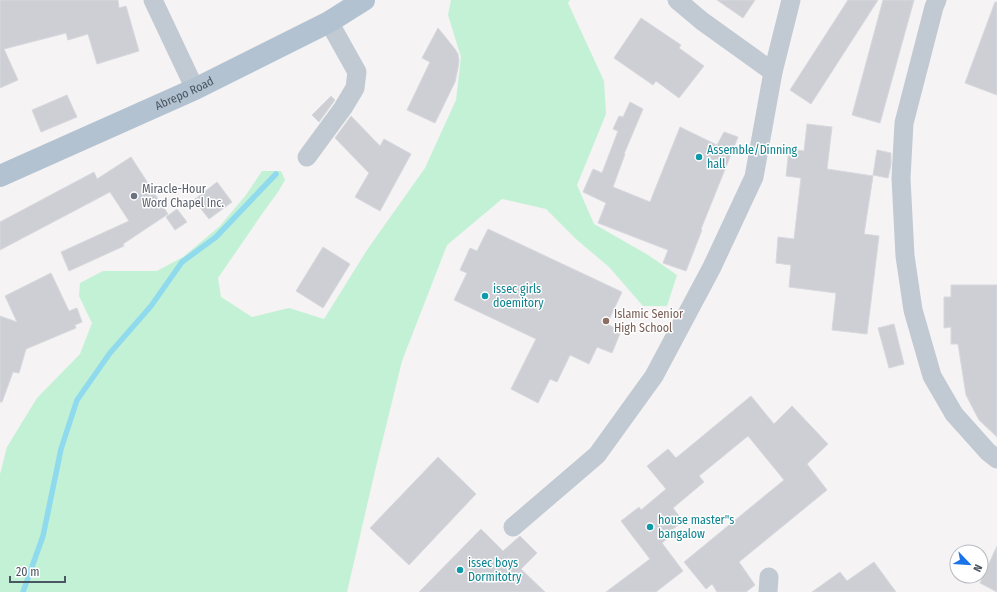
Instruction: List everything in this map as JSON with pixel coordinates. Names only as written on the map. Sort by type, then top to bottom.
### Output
[{"type":"main road","name":"Abrepo Road","points":[[0,176],[195,89],[329,22],[364,0]]},
{"type":"street","points":[[153,0],[195,89]]},
{"type":"street","points":[[677,0],[702,21],[773,72]]},
{"type":"street","points":[[513,527],[596,455],[654,376],[712,267],[754,177],[773,72],[791,0]]},
{"type":"street","points":[[937,0],[904,123],[902,178],[906,264],[913,310],[932,376],[954,414],[988,452],[997,459]]},
{"type":"street","points":[[306,157],[343,108],[355,88],[357,72],[329,22]]},
{"type":"green space","points":[[451,0],[570,0],[568,3],[604,81],[606,114],[577,185],[594,224],[648,255],[677,275],[667,306],[643,306],[609,267],[576,239],[546,209],[502,199],[447,245],[402,361],[347,592],[0,592],[0,474],[7,447],[37,398],[80,354],[92,323],[79,296],[80,283],[103,271],[157,271],[183,257],[220,226],[246,195],[262,171],[281,171],[285,180],[278,192],[218,278],[221,297],[252,317],[289,308],[324,319],[367,250],[425,168],[456,100],[461,57],[448,15]]},
{"type":"building","points":[[0,0],[118,0],[119,8],[126,6],[139,51],[97,64],[88,34],[68,40],[66,33],[4,49],[18,80],[0,88]]},
{"type":"building","points":[[717,0],[755,0],[743,18]]},
{"type":"building","points":[[848,0],[878,0],[811,104],[790,90]]},
{"type":"building","points":[[883,0],[914,0],[880,123],[852,115]]},
{"type":"building","points":[[995,2],[997,2],[997,95],[965,83]]},
{"type":"building","points":[[641,18],[681,45],[679,48],[704,66],[679,98],[656,81],[653,85],[614,58]]},
{"type":"building","points":[[438,28],[455,49],[458,54],[459,61],[455,82],[435,123],[407,110],[430,62],[422,58]]},
{"type":"building","points":[[67,95],[77,117],[41,132],[32,110]]},
{"type":"building","points":[[331,96],[335,100],[319,122],[312,115]]},
{"type":"building","points":[[630,102],[643,109],[624,154],[613,187],[650,202],[680,127],[717,145],[724,132],[738,137],[701,229],[702,230],[686,271],[663,263],[668,250],[598,223],[606,203],[583,192],[593,169],[602,173],[618,131],[613,129],[619,116],[623,117]]},
{"type":"building","points":[[351,116],[380,146],[384,139],[411,154],[380,211],[355,197],[369,173],[335,138]]},
{"type":"building","points":[[807,124],[832,127],[827,169],[873,176],[864,234],[879,236],[867,334],[832,330],[836,293],[789,287],[791,265],[776,263],[778,237],[794,239],[801,178],[786,176],[789,149],[804,151]]},
{"type":"building","points":[[877,150],[891,153],[891,165],[888,178],[873,175]]},
{"type":"building","points":[[131,157],[168,214],[123,244],[124,246],[69,271],[61,252],[129,221],[110,192],[0,250],[0,222],[94,172],[97,179]]},
{"type":"building","points":[[217,182],[232,202],[209,219],[194,200]]},
{"type":"building","points":[[177,209],[187,222],[175,230],[166,217]]},
{"type":"building","name":"issec girls doemitory","points":[[488,229],[622,292],[607,324],[621,331],[612,353],[597,347],[589,364],[570,355],[557,382],[550,379],[538,403],[511,389],[536,339],[454,300],[467,273],[460,270],[470,248],[477,251]]},
{"type":"building","points":[[323,247],[350,264],[323,308],[296,291]]},
{"type":"building","points":[[51,273],[69,311],[77,308],[82,322],[75,325],[76,328],[26,349],[19,373],[13,372],[2,402],[0,402],[0,316],[17,322],[5,296]]},
{"type":"building","points":[[951,285],[997,285],[997,437],[979,420],[966,395],[958,344],[951,344],[951,327],[944,328],[944,297],[951,297]]},
{"type":"building","points":[[894,324],[904,364],[889,368],[878,328]]},
{"type":"building","points":[[751,396],[774,424],[792,406],[828,444],[807,464],[827,490],[739,562],[755,585],[746,592],[717,592],[712,584],[706,589],[684,562],[784,480],[748,436],[699,476],[704,482],[673,508],[683,521],[667,534],[669,537],[662,543],[683,571],[656,592],[606,592],[650,559],[621,521],[639,507],[641,510],[666,489],[647,466],[668,449],[676,458]]},
{"type":"building","points":[[438,457],[476,494],[409,565],[370,528]]},
{"type":"building","points":[[481,529],[503,551],[520,536],[537,553],[521,569],[545,592],[419,592]]},
{"type":"building","points":[[997,546],[997,592],[982,584],[989,584],[989,563]]},
{"type":"building","points":[[874,562],[896,592],[812,592],[840,572],[847,581]]},
{"type":"waterway","points":[[23,592],[43,536],[61,449],[77,400],[110,353],[151,306],[182,262],[216,237],[276,174]]},
{"type":"place","name":"Assemble/Dinning hall","points":[[699,157]]},
{"type":"place","name":"Miracle-Hour Word Chapel Inc.","points":[[134,196]]},
{"type":"place","name":"issec girls doemitory","points":[[485,296]]},
{"type":"place","name":"Islamic Senior High School","points":[[606,321]]},
{"type":"place","name":"house master\"s bangalow","points":[[650,527]]},
{"type":"place","name":"issec boys Dormitotry","points":[[460,570]]}]
